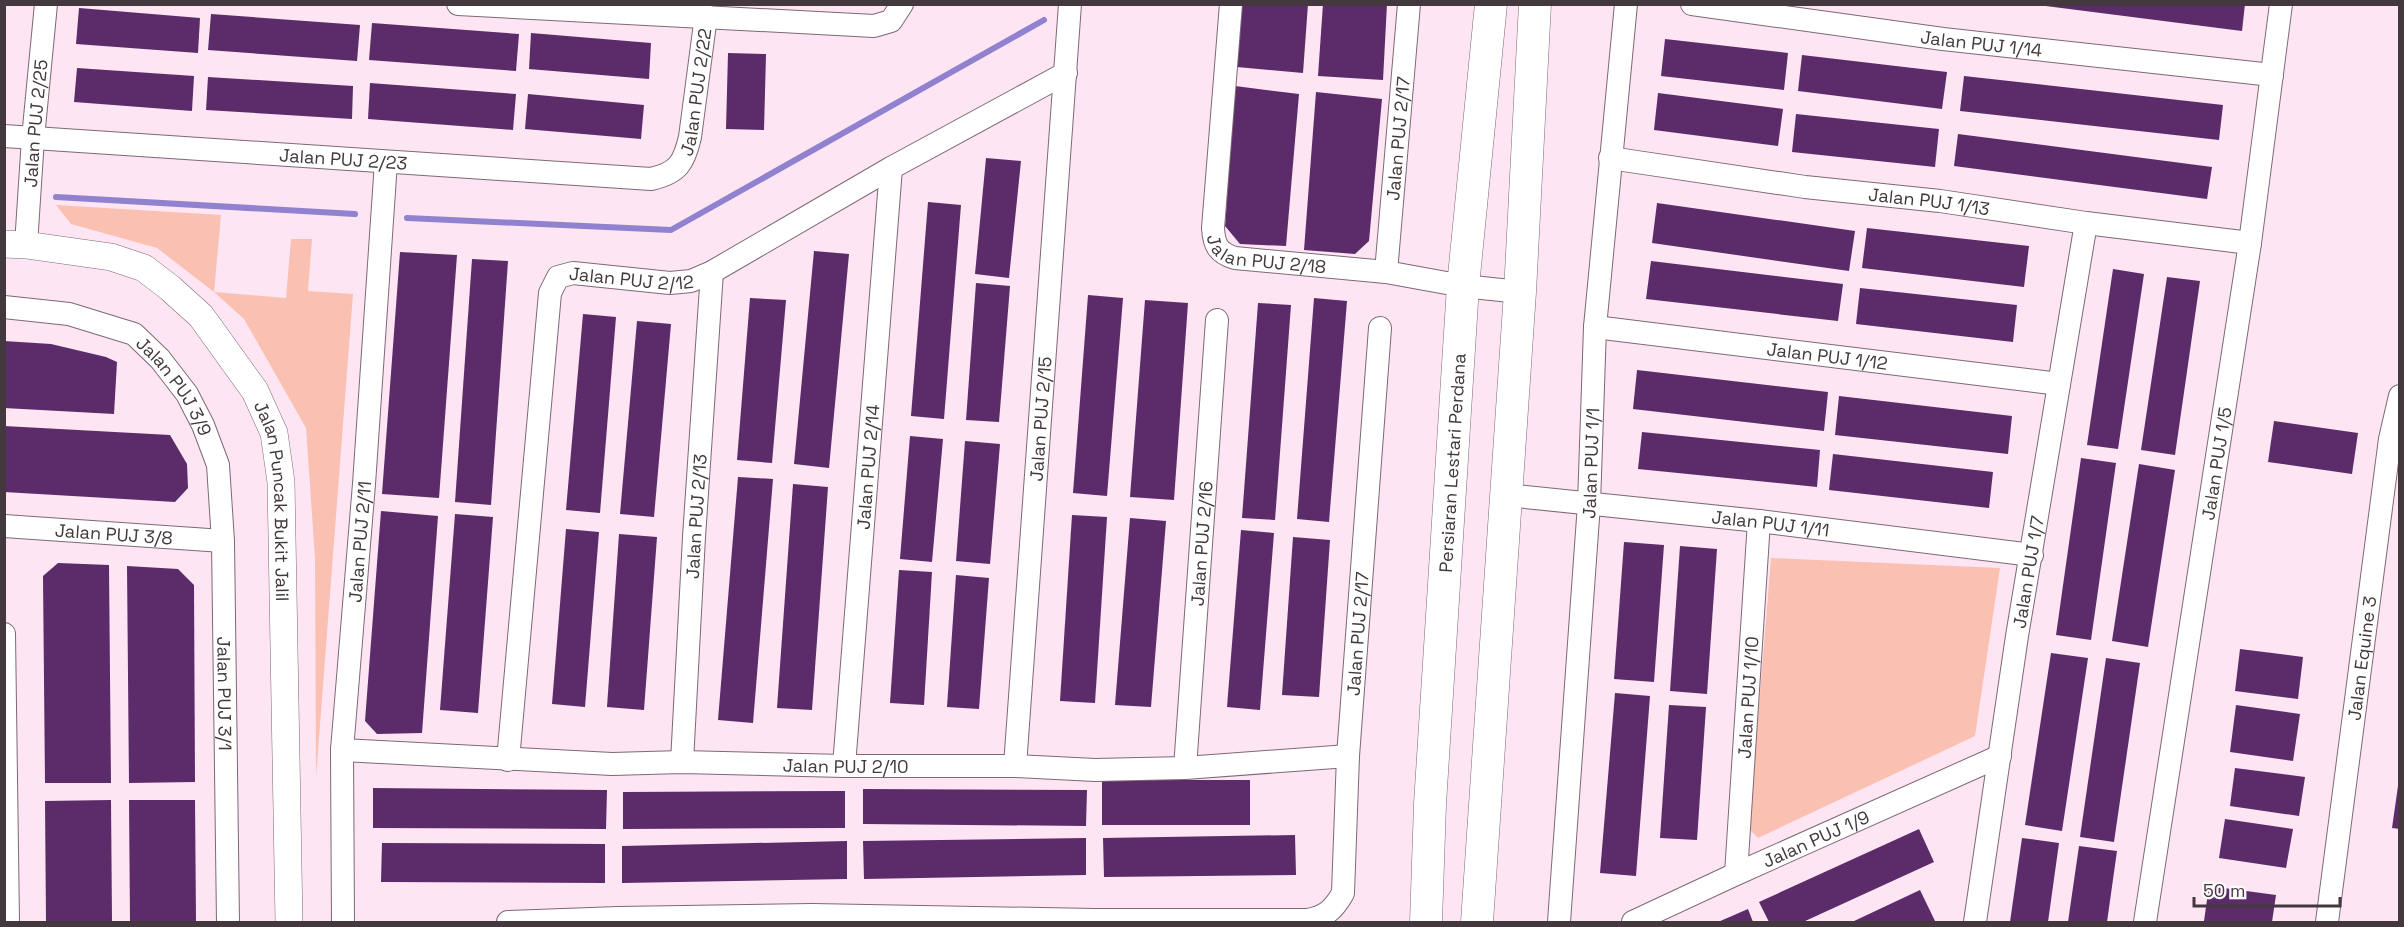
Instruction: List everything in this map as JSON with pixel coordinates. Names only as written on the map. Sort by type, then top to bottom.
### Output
[{"type":"main road","name":"Persiaran Lestari Perdana","points":[[1426,922],[1430,804],[1463,286],[1491,4]]},
{"type":"main road","points":[[1477,922],[1520,292],[1535,4]]},
{"type":"street","name":"Jalan PUJ 2/25","points":[[15,244],[33,138],[46,4]]},
{"type":"street","points":[[458,4],[874,26],[891,21],[902,4]]},
{"type":"street","points":[[1066,73],[1070,4]]},
{"type":"street","name":"Jalan PUJ 2/18","points":[[1231,4],[1213,228],[1217,249],[1224,255],[1235,258],[1386,272],[1463,286],[1520,292]]},
{"type":"street","name":"Jalan PUJ 2/17","points":[[1386,272],[1409,4]]},
{"type":"street","name":"Jalan PUJ 1/1","points":[[1559,922],[1589,504],[1595,327],[1626,4]]},
{"type":"street","name":"Jalan PUJ 1/14","points":[[1692,4],[1943,39],[2272,75]]},
{"type":"street","name":"Jalan PUJ 1/5","points":[[2145,922],[2250,243],[2281,4]]},
{"type":"street","name":"Jalan PUJ 2/22","points":[[679,167],[686,154],[690,137],[706,16]]},
{"type":"street","name":"Jalan PUJ 2/12","points":[[508,760],[550,293],[553,283],[558,277],[573,273],[670,282],[691,281],[712,272],[891,168],[1066,73]]},
{"type":"street","name":"Jalan PUJ 2/15","points":[[1015,766],[1037,441],[1066,73]]},
{"type":"street","name":"Jalan PUJ 2/23","points":[[4,136],[631,179],[651,179],[666,175],[679,167]]},
{"type":"street","name":"Jalan PUJ 1/13","points":[[1610,158],[1805,187],[1940,201],[2086,223],[2250,243]]},
{"type":"street","name":"Jalan PUJ 2/11","points":[[343,922],[342,750],[363,504],[386,162]]},
{"type":"street","name":"Jalan PUJ 2/14","points":[[844,766],[891,168]]},
{"type":"street","name":"Jalan PUJ 1/7","points":[[1975,922],[2017,636],[2086,223]]},
{"type":"street","name":"Jalan Puncak Bukit Jalil","points":[[15,244],[111,257],[144,268],[201,316],[255,391],[274,433],[281,482],[289,922]]},
{"type":"street","name":"Jalan PUJ 2/13","points":[[682,762],[712,272]]},
{"type":"street","name":"Jalan PUJ 3/9","points":[[4,307],[69,314],[134,334],[160,359],[187,394],[203,425],[218,465]]},
{"type":"street","name":"Jalan PUJ 2/16","points":[[1185,768],[1217,320]]},
{"type":"street","name":"Jalan PUJ 1/12","points":[[1595,327],[2059,384]]},
{"type":"street","name":"Jalan PUJ 2/17","points":[[1094,921],[1307,920],[1321,918],[1335,908],[1343,893],[1348,756],[1380,328]]},
{"type":"street","name":"Jalan Equine 3","points":[[2327,922],[2389,451],[2400,396]]},
{"type":"street","name":"Jalan PUJ 3/1","points":[[218,465],[223,541],[228,922]]},
{"type":"street","name":"Jalan PUJ 1/11","points":[[1506,495],[1759,521],[2032,555]]},
{"type":"street","name":"Jalan PUJ 1/10","points":[[1736,873],[1759,521]]},
{"type":"street","name":"Jalan PUJ 3/8","points":[[4,526],[223,541]]},
{"type":"street","points":[[4,634],[8,922]]},
{"type":"street","name":"Jalan PUJ 2/10","points":[[342,750],[612,764],[682,762],[844,766],[1015,766],[1105,770],[1185,768],[1348,756]]},
{"type":"street","name":"Jalan PUJ 1/9","points":[[1633,922],[1736,873],[2000,756]]},
{"type":"street","points":[[508,922],[759,919],[1094,921]]},
{"type":"shaded area","points":[[56,205],[221,215],[214,292],[157,248],[71,224]]},
{"type":"shaded area","points":[[291,239],[312,239],[308,291],[353,294],[316,777],[315,558],[306,428],[244,319],[214,292],[286,298]]},
{"type":"shaded area","points":[[1771,558],[2000,568],[1975,736],[1758,838],[1749,829]]},
{"type":"building","points":[[1241,4],[1308,4],[1303,73],[1237,67]]},
{"type":"building","points":[[1323,4],[1387,4],[1383,80],[1318,76]]},
{"type":"building","points":[[2031,4],[2245,4],[2242,31]]},
{"type":"building","points":[[79,8],[200,18],[198,53],[76,44]]},
{"type":"building","points":[[211,14],[360,25],[357,61],[208,50]]},
{"type":"building","points":[[372,23],[519,34],[516,71],[369,60]]},
{"type":"building","points":[[531,33],[651,43],[649,79],[529,69]]},
{"type":"building","points":[[1665,39],[1788,53],[1784,90],[1661,76]]},
{"type":"building","points":[[728,53],[766,54],[764,130],[726,129]]},
{"type":"building","points":[[1802,55],[1947,72],[1942,109],[1798,91]]},
{"type":"building","points":[[77,68],[194,76],[192,111],[74,102]]},
{"type":"building","points":[[1964,76],[2223,105],[2219,140],[1960,111]]},
{"type":"building","points":[[208,77],[353,86],[352,119],[206,110]]},
{"type":"building","points":[[370,83],[516,94],[513,130],[368,119]]},
{"type":"building","points":[[1235,86],[1299,94],[1286,246],[1240,244],[1225,226]]},
{"type":"building","points":[[1316,92],[1382,99],[1369,241],[1355,254],[1304,250]]},
{"type":"building","points":[[1658,93],[1783,109],[1778,146],[1654,130]]},
{"type":"building","points":[[528,94],[644,105],[641,139],[525,129]]},
{"type":"building","points":[[1796,114],[1939,129],[1935,167],[1792,152]]},
{"type":"building","points":[[1958,134],[2212,167],[2207,199],[1954,166]]},
{"type":"building","points":[[986,158],[1021,161],[1009,278],[975,274]]},
{"type":"building","points":[[928,202],[961,205],[944,419],[911,416]]},
{"type":"building","points":[[1657,203],[1855,231],[1849,271],[1652,243]]},
{"type":"building","points":[[1867,228],[2029,246],[2024,287],[1862,268]]},
{"type":"building","points":[[814,251],[849,254],[829,468],[794,464]]},
{"type":"building","points":[[400,252],[457,255],[439,498],[382,494]]},
{"type":"building","points":[[472,259],[508,261],[491,505],[455,502]]},
{"type":"building","points":[[1651,261],[1843,284],[1838,321],[1646,299]]},
{"type":"building","points":[[2113,269],[2144,274],[2118,449],[2087,445]]},
{"type":"building","points":[[2167,277],[2200,281],[2175,455],[2141,450]]},
{"type":"building","points":[[976,283],[1010,286],[999,422],[966,420]]},
{"type":"building","points":[[1860,288],[2017,305],[2013,342],[1856,324]]},
{"type":"building","points":[[1088,295],[1123,298],[1107,496],[1073,493]]},
{"type":"building","points":[[750,298],[786,300],[772,463],[737,460]]},
{"type":"building","points":[[1314,298],[1347,301],[1329,522],[1297,519]]},
{"type":"building","points":[[1145,300],[1188,303],[1174,500],[1130,497]]},
{"type":"building","points":[[1258,303],[1291,305],[1275,520],[1242,518]]},
{"type":"building","points":[[583,314],[616,317],[600,513],[566,510]]},
{"type":"building","points":[[637,321],[671,324],[654,517],[620,514]]},
{"type":"building","points":[[4,341],[51,344],[106,357],[117,362],[114,414],[4,408]]},
{"type":"building","points":[[1637,370],[1828,392],[1824,431],[1633,409]]},
{"type":"building","points":[[1839,396],[2012,416],[2008,454],[1835,435]]},
{"type":"building","points":[[2274,421],[2358,433],[2352,474],[2268,462]]},
{"type":"building","points":[[4,426],[170,435],[187,464],[188,488],[175,502],[4,492]]},
{"type":"building","points":[[1642,432],[1820,450],[1817,487],[1638,469]]},
{"type":"building","points":[[910,436],[943,439],[932,562],[900,559]]},
{"type":"building","points":[[965,441],[1000,444],[990,564],[956,561]]},
{"type":"building","points":[[1833,454],[1993,472],[1989,508],[1829,490]]},
{"type":"building","points":[[2081,458],[2116,463],[2091,640],[2056,635]]},
{"type":"building","points":[[2139,464],[2175,470],[2148,647],[2112,641]]},
{"type":"building","points":[[738,477],[773,479],[753,723],[718,720]]},
{"type":"building","points":[[793,484],[828,487],[812,710],[777,708]]},
{"type":"building","points":[[381,511],[438,516],[422,733],[377,734],[365,721]]},
{"type":"building","points":[[455,514],[493,517],[478,713],[440,710]]},
{"type":"building","points":[[1072,515],[1107,517],[1095,703],[1060,701]]},
{"type":"building","points":[[1130,518],[1166,521],[1151,707],[1115,705]]},
{"type":"building","points":[[566,529],[599,532],[585,707],[552,704]]},
{"type":"building","points":[[1241,530],[1274,533],[1260,710],[1227,707]]},
{"type":"building","points":[[619,534],[657,537],[644,710],[607,707]]},
{"type":"building","points":[[1293,537],[1330,540],[1319,697],[1282,695]]},
{"type":"building","points":[[1624,542],[1664,545],[1654,682],[1614,679]]},
{"type":"building","points":[[1680,546],[1717,549],[1707,694],[1670,691]]},
{"type":"building","points":[[58,563],[109,565],[111,783],[45,783],[43,576]]},
{"type":"building","points":[[127,566],[178,569],[194,585],[195,782],[129,783]]},
{"type":"building","points":[[899,570],[932,572],[924,705],[890,703]]},
{"type":"building","points":[[956,575],[989,578],[979,709],[947,707]]},
{"type":"building","points":[[2240,649],[2303,657],[2298,699],[2235,691]]},
{"type":"building","points":[[2051,653],[2088,658],[2062,831],[2025,825]]},
{"type":"building","points":[[2106,658],[2140,663],[2114,842],[2080,837]]},
{"type":"building","points":[[1615,693],[1650,696],[1636,876],[1600,873]]},
{"type":"building","points":[[1669,705],[1706,707],[1697,840],[1660,838]]},
{"type":"building","points":[[2236,705],[2300,714],[2293,761],[2230,752]]},
{"type":"building","points":[[2235,768],[2305,777],[2299,816],[2230,806]]},
{"type":"building","points":[[1102,780],[1250,780],[1250,825],[1102,825]]},
{"type":"building","points":[[2398,786],[2400,787],[2400,829],[2392,828]]},
{"type":"building","points":[[373,788],[607,790],[606,829],[373,828]]},
{"type":"building","points":[[863,789],[1087,790],[1086,826],[863,824]]},
{"type":"building","points":[[845,791],[845,828],[623,829],[623,792]]},
{"type":"building","points":[[111,800],[112,922],[46,922],[45,801]]},
{"type":"building","points":[[129,800],[195,800],[196,922],[130,922]]},
{"type":"building","points":[[2225,819],[2293,829],[2286,868],[2219,858]]},
{"type":"building","points":[[1919,829],[1934,862],[1803,922],[1769,922],[1759,902]]},
{"type":"building","points":[[1295,835],[1296,875],[1104,877],[1103,838]]},
{"type":"building","points":[[1086,838],[1086,875],[864,879],[863,841]]},
{"type":"building","points":[[2022,838],[2059,843],[2048,922],[2010,922]]},
{"type":"building","points":[[847,841],[847,879],[622,883],[622,846]]},
{"type":"building","points":[[382,843],[605,844],[605,883],[381,882]]},
{"type":"building","points":[[2079,846],[2117,851],[2107,922],[2068,922]]},
{"type":"building","points":[[2209,886],[2276,895],[2272,922],[2204,921]]},
{"type":"building","points":[[1920,890],[1935,921],[1852,922]]},
{"type":"building","points":[[1748,909],[1753,922],[1718,922]]},
{"type":"waterway","points":[[407,218],[671,230],[1044,20]]},
{"type":"waterway","points":[[56,197],[355,214]]}]
